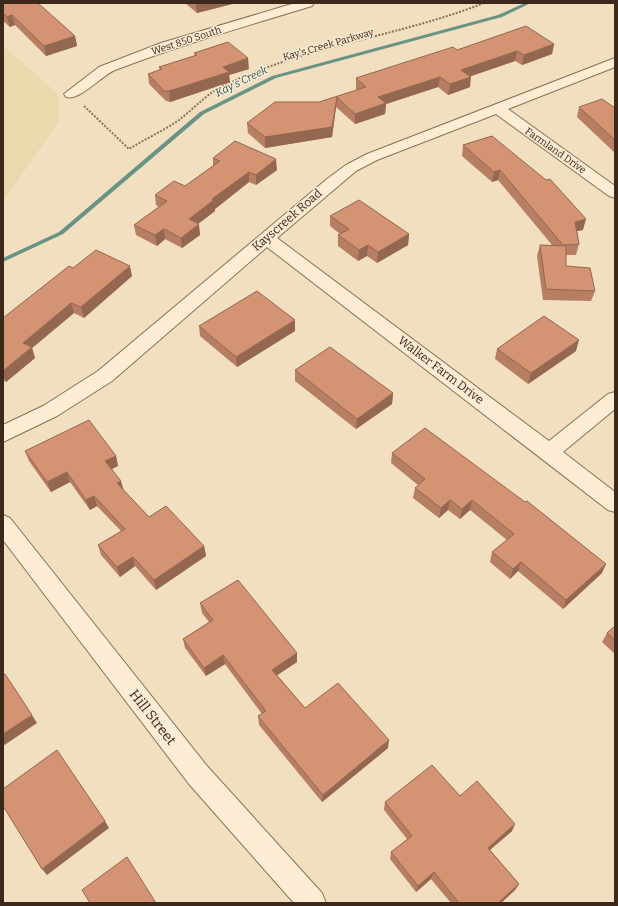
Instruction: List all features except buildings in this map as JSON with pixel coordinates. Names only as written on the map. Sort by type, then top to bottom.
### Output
[{"type":"street","name":"West 850 South","points":[[71,94],[104,70],[159,49],[308,3]]},
{"type":"street","name":"Kayscreek Road","points":[[3,434],[50,411],[105,376],[266,238],[351,168],[372,157],[610,64]]},
{"type":"street","name":"Farmland Drive","points":[[497,108],[615,193]]},
{"type":"street","name":"Walker Farm Drive","points":[[266,238],[549,452],[615,504]]},
{"type":"street","points":[[549,452],[615,399]]},
{"type":"street","name":"Hill Street","points":[[3,524],[198,775],[312,903]]},
{"type":"path","name":"Kay's Creek Parkway","points":[[71,94],[129,149],[177,121],[218,89],[256,73],[289,61],[449,17],[484,3]]},
{"type":"shaded area","points":[[3,46],[58,94],[59,121],[3,202]]},
{"type":"waterway","name":"Kay's Creek","points":[[3,260],[61,233],[202,113],[274,77],[500,16],[529,3]]}]
